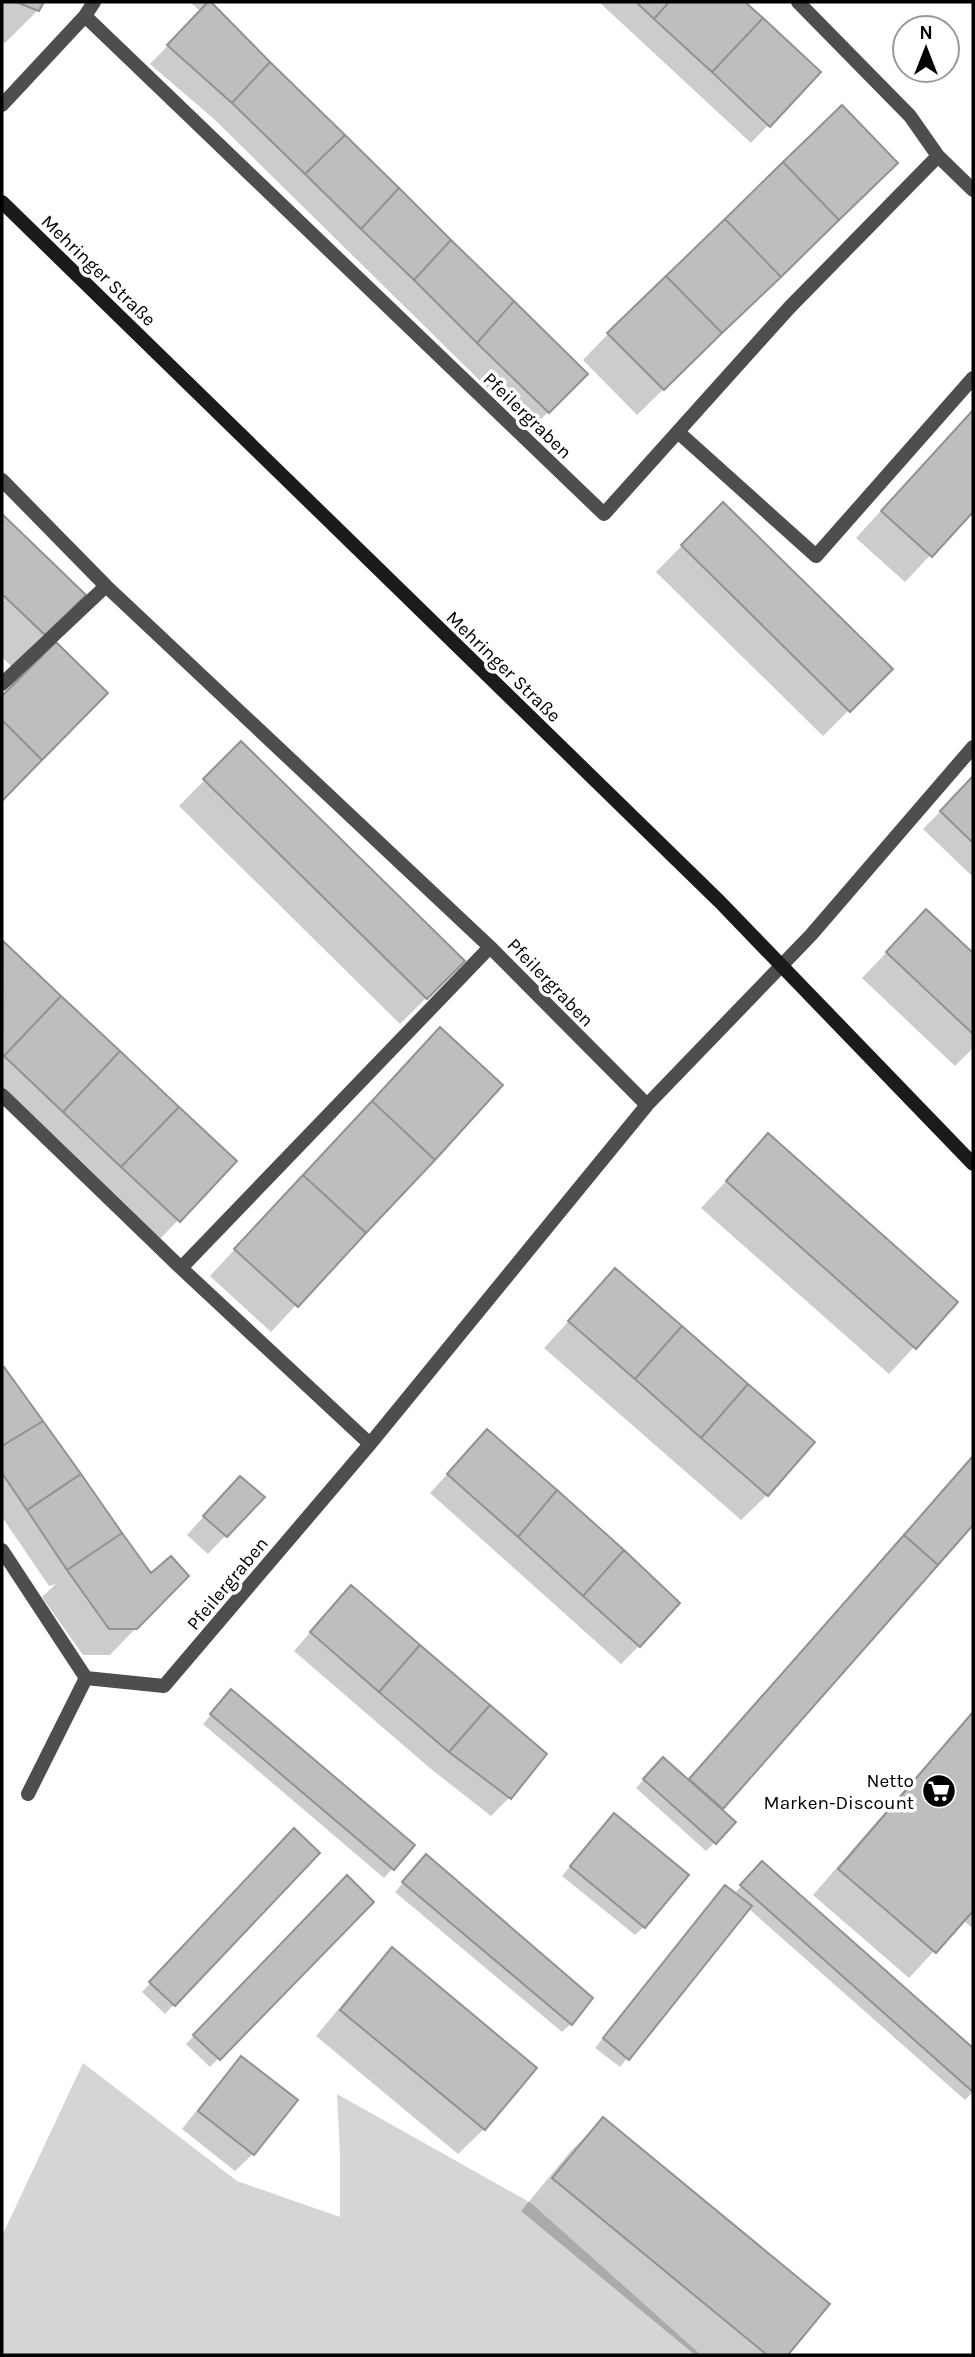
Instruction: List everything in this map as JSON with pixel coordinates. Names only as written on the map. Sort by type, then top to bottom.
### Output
[{"type":"main road","name":"Mehringer Straße","points":[[3,205],[781,965],[973,1164]]},
{"type":"street","points":[[2,105],[85,16],[94,2]]},
{"type":"street","points":[[798,2],[911,116],[938,156],[973,190]]},
{"type":"street","name":"Pfeilergraben","points":[[85,16],[604,514],[789,308],[938,156]]},
{"type":"street","points":[[678,432],[816,556],[973,378]]},
{"type":"street","name":"Pfeilergraben","points":[[2,480],[106,586],[490,947],[647,1105]]},
{"type":"street","points":[[2,684],[106,586]]},
{"type":"street","name":"Pfeilergraben","points":[[86,1678],[164,1686],[370,1444],[647,1105],[836,907],[973,747]]},
{"type":"street","points":[[181,1268],[490,947]]},
{"type":"street","points":[[2,1095],[181,1268],[370,1444]]},
{"type":"street","points":[[2,1550],[86,1678],[28,1794]]},
{"type":"shaded area","points":[[83,2063],[237,2181],[340,2217],[337,2094],[531,2203],[701,2355],[2,2355],[2,2236]]},
{"type":"building","points":[[16,2],[44,2],[39,11]]},
{"type":"building","points":[[208,2],[270,62],[232,103],[167,45]]},
{"type":"building","points":[[636,2],[669,2],[654,19]]},
{"type":"building","points":[[669,2],[745,2],[763,18],[712,72],[654,19]]},
{"type":"building","points":[[763,18],[821,72],[770,127],[712,72]]},
{"type":"building","points":[[270,62],[345,135],[305,174],[232,103]]},
{"type":"building","points":[[842,105],[898,163],[839,220],[783,162]]},
{"type":"building","points":[[345,135],[399,188],[361,229],[305,174]]},
{"type":"building","points":[[783,162],[839,220],[781,277],[725,219]]},
{"type":"building","points":[[399,188],[451,240],[414,280],[361,229]]},
{"type":"building","points":[[725,219],[781,277],[722,333],[666,276]]},
{"type":"building","points":[[451,240],[514,301],[477,343],[414,280]]},
{"type":"building","points":[[666,276],[722,333],[664,390],[607,333]]},
{"type":"building","points":[[514,301],[588,374],[549,413],[477,343]]},
{"type":"building","points":[[973,410],[973,512],[932,557],[881,511]]},
{"type":"building","points":[[723,502],[893,669],[850,712],[681,545]]},
{"type":"building","points":[[2,514],[86,595],[45,635],[2,594]]},
{"type":"building","points":[[56,642],[108,693],[42,760],[2,720],[2,696]]},
{"type":"building","points":[[2,720],[42,760],[2,801]]},
{"type":"building","points":[[241,741],[465,961],[427,999],[203,779]]},
{"type":"building","points":[[973,776],[973,843],[940,811]]},
{"type":"building","points":[[926,909],[973,953],[973,1034],[886,952]]},
{"type":"building","points":[[3,941],[61,996],[4,1056],[2,1054]]},
{"type":"building","points":[[61,996],[120,1051],[63,1112],[4,1056]]},
{"type":"building","points":[[440,1027],[503,1085],[435,1160],[372,1101]]},
{"type":"building","points":[[120,1051],[179,1107],[121,1167],[63,1112]]},
{"type":"building","points":[[372,1101],[435,1160],[366,1233],[303,1175]]},
{"type":"building","points":[[179,1107],[237,1161],[180,1222],[121,1167]]},
{"type":"building","points":[[768,1133],[958,1302],[916,1349],[726,1181]]},
{"type":"building","points":[[303,1175],[366,1233],[298,1307],[234,1249]]},
{"type":"building","points":[[615,1268],[682,1326],[635,1379],[568,1321]]},
{"type":"building","points":[[682,1326],[748,1384],[701,1438],[635,1379]]},
{"type":"building","points":[[4,1367],[43,1421],[2,1446],[2,1368]]},
{"type":"building","points":[[748,1384],[815,1442],[768,1496],[701,1438]]},
{"type":"building","points":[[43,1421],[81,1474],[27,1510],[2,1473],[2,1446]]},
{"type":"building","points":[[487,1429],[557,1490],[518,1537],[447,1474]]},
{"type":"building","points":[[973,1456],[973,1525],[938,1565],[904,1535]]},
{"type":"building","points":[[81,1474],[122,1533],[67,1570],[27,1510]]},
{"type":"building","points":[[240,1476],[265,1497],[227,1537],[203,1516]]},
{"type":"building","points":[[557,1490],[624,1550],[583,1596],[518,1537]]},
{"type":"building","points":[[122,1533],[151,1573],[171,1556],[189,1576],[137,1629],[109,1629],[67,1570]]},
{"type":"building","points":[[904,1535],[938,1565],[723,1809],[689,1779]]},
{"type":"building","points":[[624,1550],[680,1603],[640,1647],[583,1596]]},
{"type":"building","points":[[351,1585],[420,1645],[379,1692],[310,1632]]},
{"type":"building","points":[[420,1645],[490,1705],[449,1752],[379,1692]]},
{"type":"building","points":[[231,1689],[415,1845],[394,1870],[210,1714]]},
{"type":"building","points":[[490,1705],[547,1754],[511,1799],[449,1752]]},
{"type":"building","name":"Netto Marken-Discount","points":[[973,1712],[973,1911],[936,1953],[838,1869]]},
{"type":"building","points":[[663,1757],[736,1822],[716,1844],[643,1779]]},
{"type":"building","points":[[614,1813],[689,1875],[645,1928],[570,1866]]},
{"type":"building","points":[[294,1828],[320,1853],[175,2006],[149,1982]]},
{"type":"building","points":[[426,1854],[593,1998],[572,2025],[402,1882]]},
{"type":"building","points":[[762,1861],[973,2048],[973,2092],[740,1885]]},
{"type":"building","points":[[347,1875],[374,1902],[220,2060],[193,2035]]},
{"type":"building","points":[[725,1885],[752,1906],[629,2060],[603,2038]]},
{"type":"building","points":[[392,1947],[537,2068],[485,2130],[340,2010]]},
{"type":"building","points":[[241,2056],[298,2100],[254,2155],[198,2111]]},
{"type":"building","points":[[603,2117],[830,2304],[788,2355],[767,2355],[552,2178]]},
{"type":"place","name":"Netto Marken-Discount","points":[[939,1791]]}]
